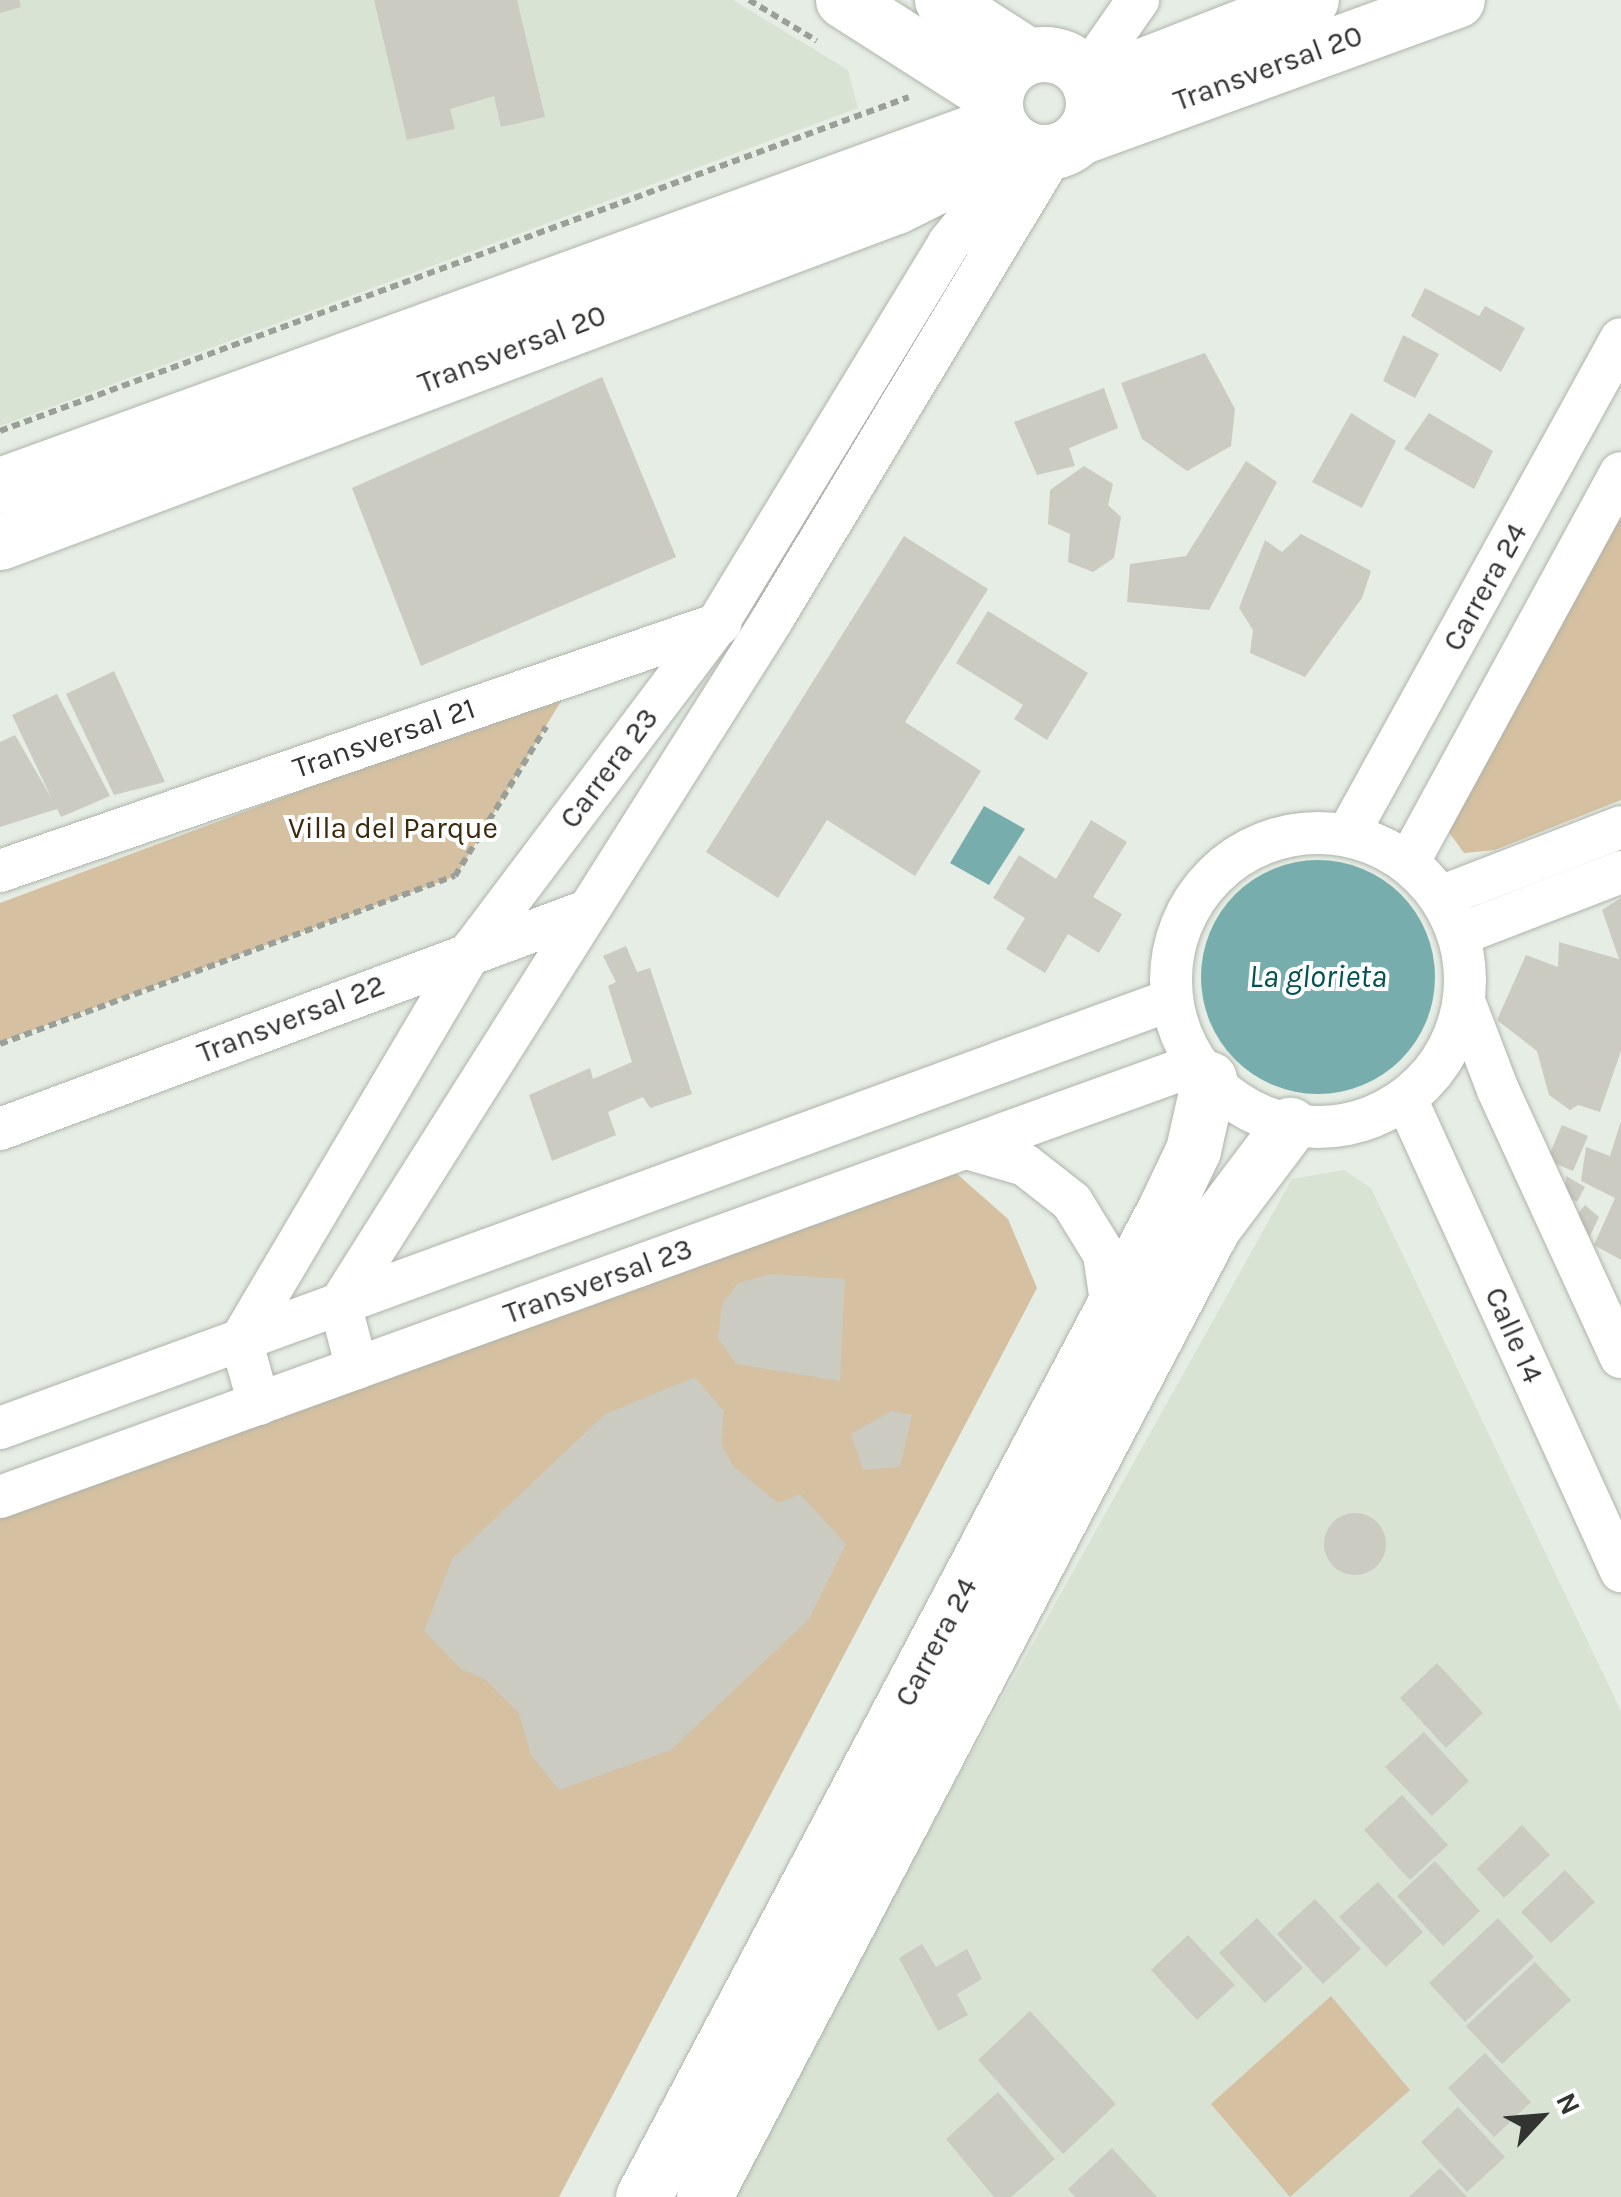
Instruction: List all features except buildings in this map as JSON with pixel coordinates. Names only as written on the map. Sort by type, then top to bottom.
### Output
[{"type":"street","points":[[942,0],[1044,108]]},
{"type":"street","name":"Carrera 23","points":[[340,1304],[584,912],[772,620],[1103,0]]},
{"type":"street","name":"Carrera 23","points":[[241,1340],[472,950],[718,623],[949,242],[1044,108],[1138,0]]},
{"type":"street","name":"Transversal 20","points":[[0,485],[1044,108],[1311,0]]},
{"type":"street","name":"Transversal 20","points":[[0,542],[896,206],[1044,108],[1458,0]]},
{"type":"street","points":[[837,25],[1044,108]]},
{"type":"street","name":"Carrera 24","points":[[1348,834],[1621,339]]},
{"type":"street","points":[[1408,862],[1621,473]]},
{"type":"street","name":"Transversal 21","points":[[0,871],[718,623],[772,620]]},
{"type":"street","points":[[1440,897],[1621,827]]},
{"type":"street","points":[[1464,1001],[1444,1054],[1406,1098],[1371,1118],[1331,1127],[1290,1125],[1246,1108],[1203,1072],[1172,1000],[1172,952],[1188,908],[1217,870],[1256,844],[1302,832],[1348,834],[1408,862],[1440,897],[1458,935],[1464,1001],[1498,1090],[1621,1358]]},
{"type":"street","points":[[1458,935],[1621,872]]},
{"type":"street","name":"Transversal 22","points":[[0,1130],[472,950],[584,912]]},
{"type":"street","points":[[0,1428],[1172,1000]]},
{"type":"street","name":"Carrera 24","points":[[643,2197],[1112,1310],[1192,1150],[1203,1072]]},
{"type":"street","name":"Transversal 23","points":[[0,1497],[967,1148],[1203,1072]]},
{"type":"street","name":"Calle 14","points":[[1406,1098],[1621,1572]]},
{"type":"street","name":"Carrera 24","points":[[704,2197],[1213,1226],[1290,1125]]},
{"type":"street","points":[[967,1148],[1024,1166],[1072,1202],[1104,1254],[1112,1310]]},
{"type":"street","points":[[340,1304],[356,1368]]},
{"type":"street","points":[[241,1340],[258,1404]]},
{"type":"street","points":[[732,2028],[781,2049]]},
{"type":"path","points":[[750,0],[837,25]]},
{"type":"path","points":[[0,432],[911,98],[895,88]]},
{"type":"path","points":[[0,1044],[455,876],[548,723]]},
{"type":"shaded area","points":[[0,0],[733,0],[848,70],[858,108],[0,426]]},
{"type":"shaded area","points":[[1344,1170],[1371,1188],[1621,1711],[1621,2197],[724,2197],[1292,1179]]},
{"type":"green space","points":[[1621,508],[1621,800],[1495,850],[1464,853],[1448,831]]},
{"type":"green space","name":"Villa del Parque","points":[[567,691],[456,876],[0,1042],[0,903]]},
{"type":"green space","points":[[940,1159],[1008,1219],[1037,1288],[559,2197],[0,2197],[0,1511]]},
{"type":"green space","points":[[1331,1996],[1410,2090],[1290,2197],[1211,2104]]},
{"type":"water","points":[[984,806],[1025,829],[989,885],[950,863]]},
{"type":"water","name":"La glorieta","points":[[1318,860],[1363,869],[1401,894],[1426,932],[1435,977],[1426,1022],[1401,1060],[1363,1085],[1318,1094],[1273,1085],[1235,1060],[1210,1022],[1201,977],[1210,932],[1235,894],[1273,869]]}]
